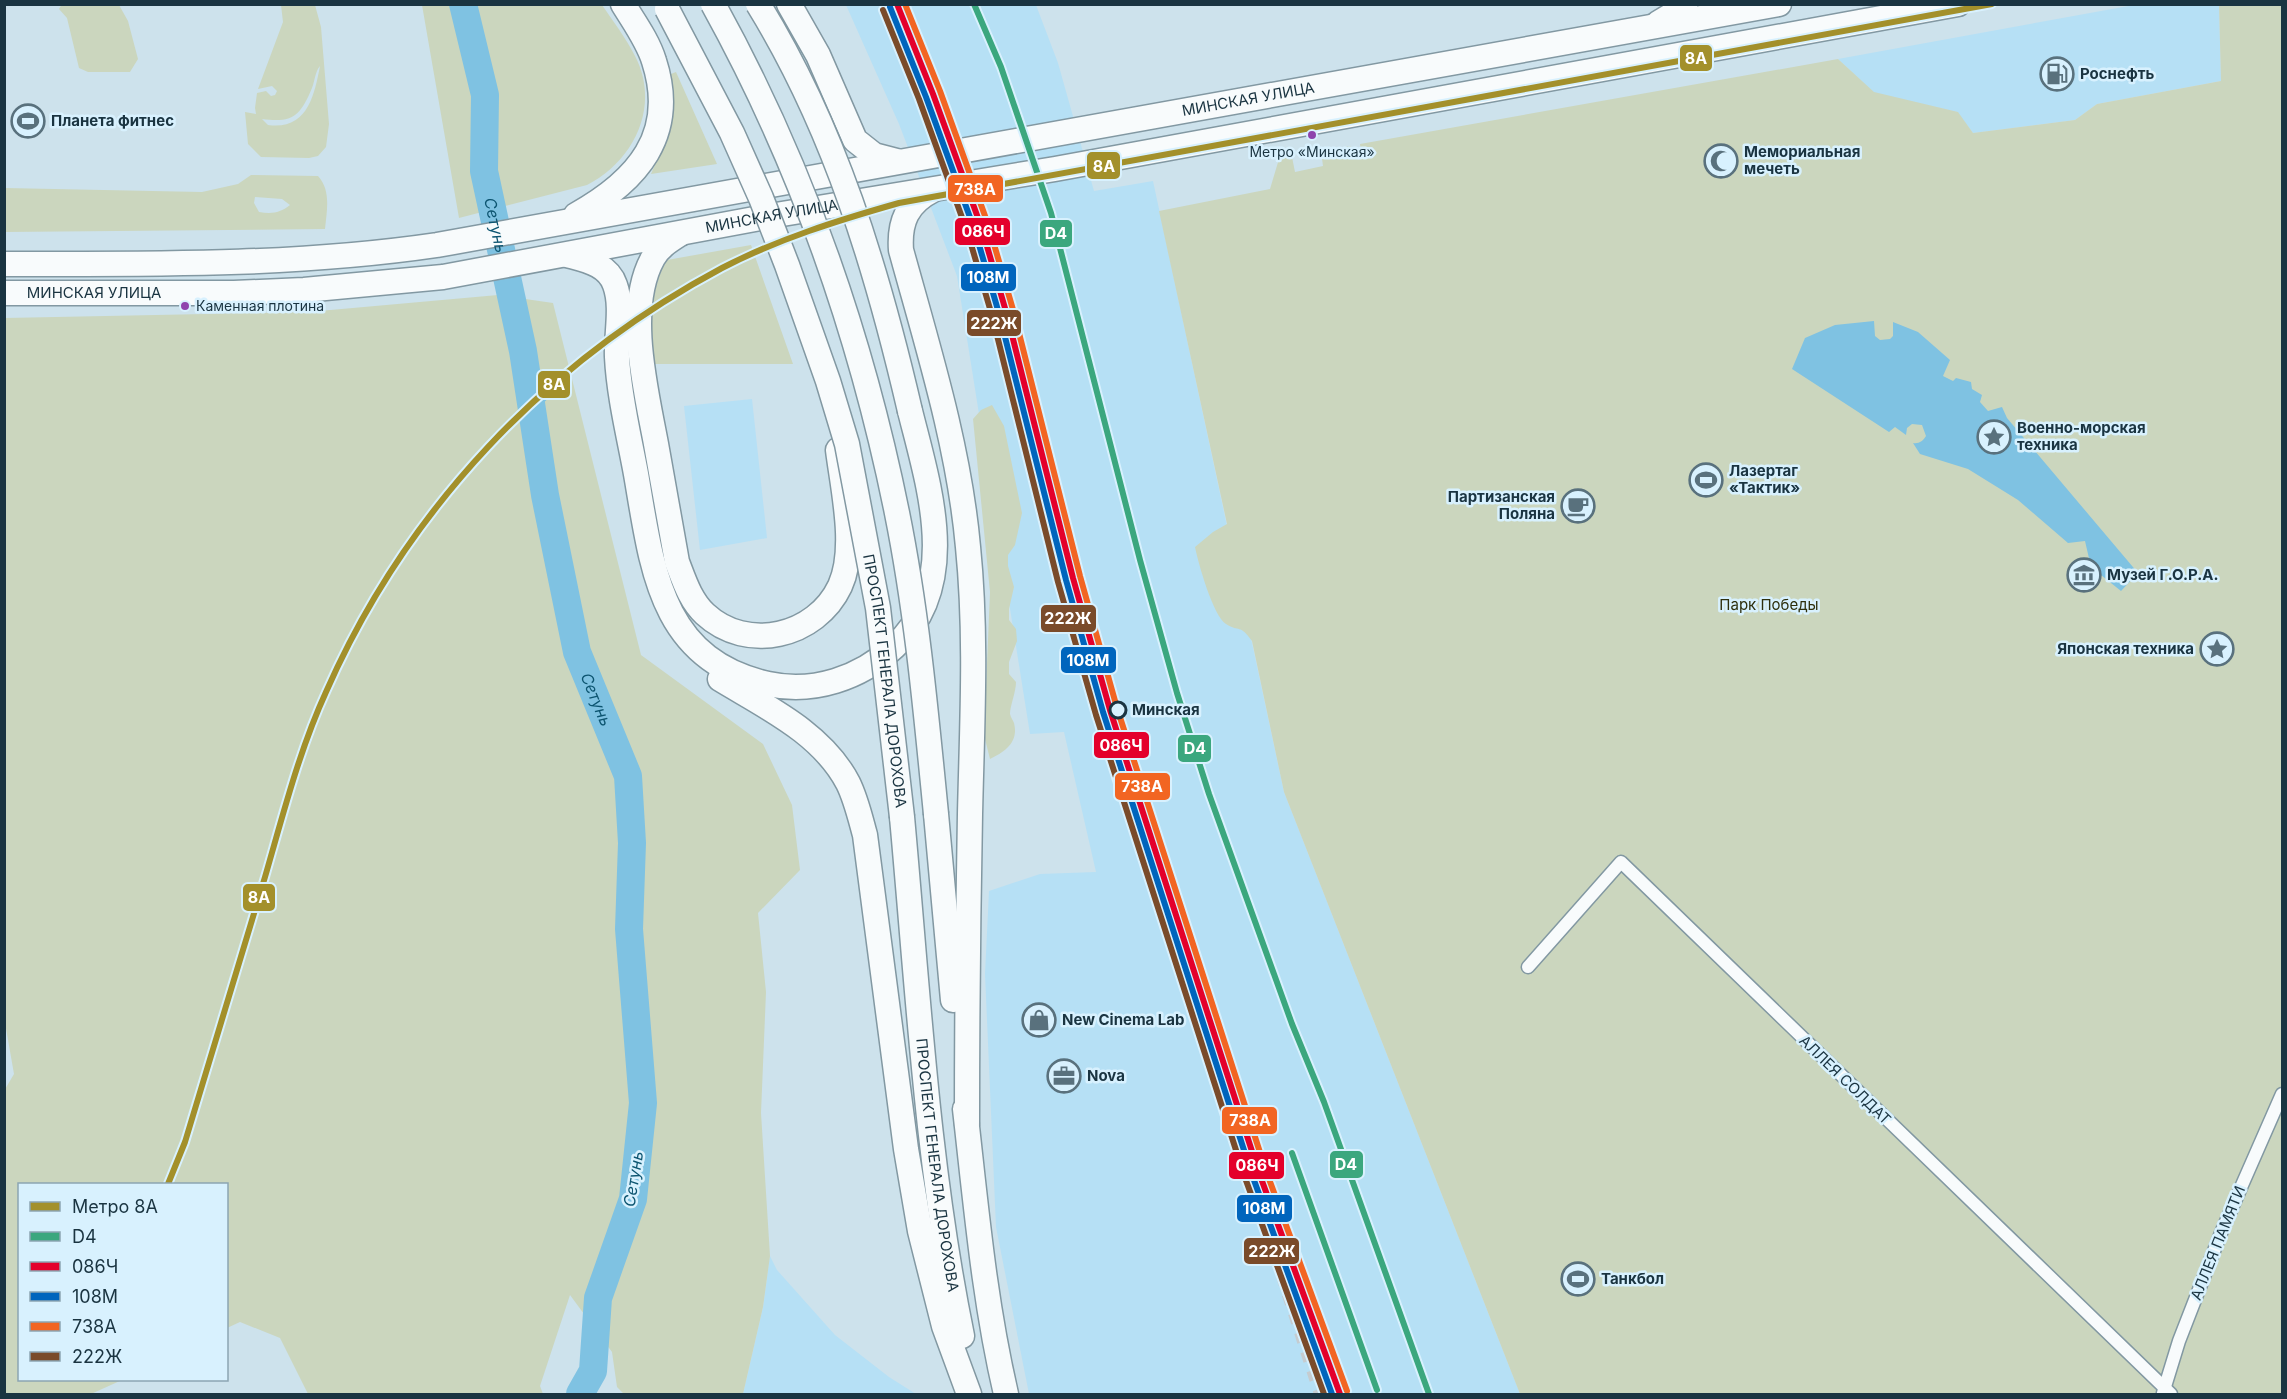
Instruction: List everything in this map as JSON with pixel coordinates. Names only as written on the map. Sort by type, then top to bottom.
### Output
[{"type":"main road","points":[[558,223],[600,201],[633,174],[647,154],[657,130],[660,110],[654,60],[623,4]]},
{"type":"main road","name":"ПРОСПЕКТ ГЕНЕРАЛА ДОРОХОВА","points":[[712,4],[738,50],[766,108],[802,191],[858,351],[880,435],[897,515],[912,603],[936,814],[976,1220],[993,1341],[1006,1395]]},
{"type":"main road","points":[[674,622],[705,655],[721,666],[757,681],[785,686],[813,686],[841,680],[867,668],[890,651],[909,630],[927,596],[933,578],[936,540],[923,463],[861,228],[815,112],[758,4]]},
{"type":"main road","points":[[789,4],[818,55],[855,140],[874,155],[888,160],[906,162]]},
{"type":"main road","name":"МИНСКАЯ УЛИЦА","points":[[4,264],[231,263],[378,254],[906,162],[1779,4]]},
{"type":"main road","name":"МИНСКАЯ УЛИЦА","points":[[4,293],[234,293],[315,289],[443,277],[682,232],[1077,165],[1958,4]]},
{"type":"main road","name":"ПРОСПЕКТ ГЕНЕРАЛА ДОРОХОВА","points":[[666,7],[732,133],[761,198],[788,265],[847,444],[878,608],[902,817],[933,1160],[946,1259],[971,1395]]},
{"type":"main road","points":[[935,189],[917,198],[900,234],[901,250],[948,428],[960,485],[970,567],[974,622],[968,891],[967,1123]]},
{"type":"main road","points":[[682,232],[663,244],[653,256],[644,284],[639,321],[641,360],[678,562],[687,589],[704,614],[744,634],[773,636],[801,627],[824,610],[840,585],[845,572],[848,537],[828,381]]},
{"type":"main road","points":[[562,255],[600,266],[615,283],[619,299],[617,358],[621,392],[649,547],[664,600],[674,622],[693,653],[719,678],[793,724],[825,752],[837,765],[848,783],[857,806],[865,835],[906,1149],[920,1230],[944,1326],[971,1395]]},
{"type":"street","points":[[1644,29],[1688,4]]},
{"type":"street","name":"АЛЛЕЯ СОЛДАТ","points":[[1528,967],[1622,862],[2166,1392]]},
{"type":"street","name":"АЛЛЕЯ ПАМЯТИ","points":[[2166,1392],[2179,1341],[2221,1233],[2283,1094]]},
{"type":"shaded area","points":[[846,5],[1036,5],[1058,63],[1094,191],[1153,181],[1284,792],[1520,1394],[1029,1394],[996,1227],[985,974],[989,891],[1040,874],[1096,872],[1064,732],[1030,734],[957,276],[899,124]]},
{"type":"shaded area","points":[[2134,5],[2219,5],[2221,81],[2097,104],[2075,120],[1973,133],[1957,112],[1874,93],[1838,59]]},
{"type":"shaded area","points":[[1874,321],[1875,336],[1880,340],[1890,339],[1893,336],[1893,322],[1918,332],[1950,360],[1943,376],[1953,381],[1956,378],[1971,382],[1972,389],[1982,395],[1980,402],[1988,411],[2002,407],[2007,418],[2138,573],[2121,591],[2091,567],[2085,541],[2068,543],[2018,500],[1968,469],[1920,454],[1913,443],[1921,442],[1926,436],[1922,425],[1912,424],[1907,428],[1906,435],[1895,427],[1889,432],[1792,369],[1805,338],[1835,325]]},
{"type":"shaded area","points":[[752,399],[767,538],[700,550],[684,406]]},
{"type":"shaded area","points":[[770,1256],[777,1270],[835,1335],[889,1377],[916,1394],[743,1394],[763,1307]]},
{"type":"green space","points":[[62,4],[119,5],[128,21],[138,59],[130,72],[88,72],[79,68],[67,18],[59,9]]},
{"type":"green space","points":[[281,5],[315,5],[321,27],[329,124],[326,147],[318,156],[309,158],[261,157],[248,144],[245,112],[256,114],[257,93],[266,91],[271,96],[277,91],[272,86],[258,89],[283,22]],"holes":[[[320,66],[311,100],[300,117],[281,125],[268,125],[262,119],[288,119],[299,112],[308,98]]]},
{"type":"green space","points":[[422,5],[602,5],[635,56],[642,75],[645,94],[644,112],[630,147],[604,175],[587,185],[459,218]]},
{"type":"green space","name":"Парк Победы","points":[[2219,5],[2282,5],[2282,1394],[1520,1394],[1284,792],[1252,641],[1242,630],[1231,627],[1221,619],[1211,600],[1203,576],[1195,547],[1227,524],[1159,211],[1270,189],[1279,159],[1292,157],[1295,172],[1323,166],[1321,151],[1351,146],[1353,159],[1362,158],[1360,144],[1838,59],[1874,92],[1958,112],[1973,133],[2075,120],[2097,104],[2221,81]]},
{"type":"green space","points":[[676,72],[717,164],[651,174],[661,150],[667,125],[671,100],[671,74]]},
{"type":"green space","points":[[251,175],[318,176],[326,194],[325,229],[5,232],[5,188],[202,192],[238,184]],"holes":[[[255,197],[282,199],[290,205],[276,212],[259,212],[254,203]]]},
{"type":"green space","points":[[751,245],[793,364],[653,364],[652,311],[657,285],[667,260]]},
{"type":"green space","points":[[498,295],[553,303],[641,655],[763,744],[792,805],[800,870],[758,913],[766,992],[761,1113],[770,1256],[763,1307],[743,1394],[624,1394],[617,1387],[612,1352],[570,1295],[540,1386],[543,1394],[308,1394],[280,1338],[240,1322],[228,1328],[228,1183],[18,1183],[18,1381],[120,1381],[91,1394],[5,1394],[4,1091],[14,1074],[4,1017],[5,318],[308,312]]},
{"type":"green space","points":[[992,405],[1004,426],[1022,513],[1015,545],[1008,555],[1008,566],[1014,587],[1009,620],[1016,629],[1017,641],[1009,662],[1009,674],[1016,682],[1010,714],[1015,730],[1010,746],[990,759],[984,735],[990,592],[973,419],[981,410]]},
{"type":"waterway","name":"Сетунь","points":[[463,4],[485,95],[484,171],[523,351],[545,495],[577,652],[628,776],[632,843],[629,929],[643,1103],[633,1199],[598,1298],[593,1371],[580,1394]]},
{"type":"waterway","points":[[533,411],[550,393]]},
{"type":"railway","points":[[1027,393],[1055,572],[1136,835],[1316,1394]]},
{"type":"metro line","name":"8А","points":[[168,1183],[185,1142],[300,760],[316,714],[359,625],[397,562],[440,503],[488,447],[540,395],[597,348],[658,306],[722,268],[765,248],[831,223],[899,203],[1992,4]]},
{"type":"transit line","name":"086Ч","points":[[897,4],[933,94],[982,229],[1007,315],[1073,578],[1110,710],[1258,1170],[1340,1394]]},
{"type":"transit line","name":"738А","points":[[905,4],[940,91],[989,227],[1014,313],[1080,576],[1117,708],[1265,1168],[1347,1391]]},
{"type":"transit line","name":"D4","points":[[974,4],[1001,67],[1051,213],[1140,560],[1177,693],[1209,794],[1292,1024],[1324,1102],[1429,1394]]},
{"type":"transit line","name":"108М","points":[[890,7],[975,231],[1000,317],[1066,580],[1103,712],[1251,1172],[1332,1394]]},
{"type":"transit line","name":"222Ж","points":[[883,10],[919,99],[968,234],[993,319],[1058,582],[1096,715],[1244,1175],[1324,1394]]},
{"type":"transit line","name":"D4","points":[[1292,1153],[1377,1390]]},
{"type":"place","name":"Роснефть","points":[[2057,74]]},
{"type":"place","name":"Планета фитнес","points":[[28,121]]},
{"type":"place","name":"Метро «Минская»","points":[[1312,135]]},
{"type":"place","name":"Мемориальная мечеть","points":[[1721,161]]},
{"type":"place","name":"Каменная плотина","points":[[185,306]]},
{"type":"place","name":"Военно-морская техника","points":[[1994,437]]},
{"type":"place","name":"Лазертаг «Тактик»","points":[[1706,480]]},
{"type":"place","name":"Партизанская Поляна","points":[[1578,506]]},
{"type":"place","name":"Музей Г.О.Р.А.","points":[[2084,575]]},
{"type":"place","name":"Японская техника","points":[[2217,649]]},
{"type":"place","name":"Минская","points":[[1118,710]]},
{"type":"place","name":"New Cinema Lab","points":[[1039,1020]]},
{"type":"place","name":"Nova","points":[[1064,1076]]},
{"type":"place","name":"Танкбол","points":[[1578,1279]]}]
